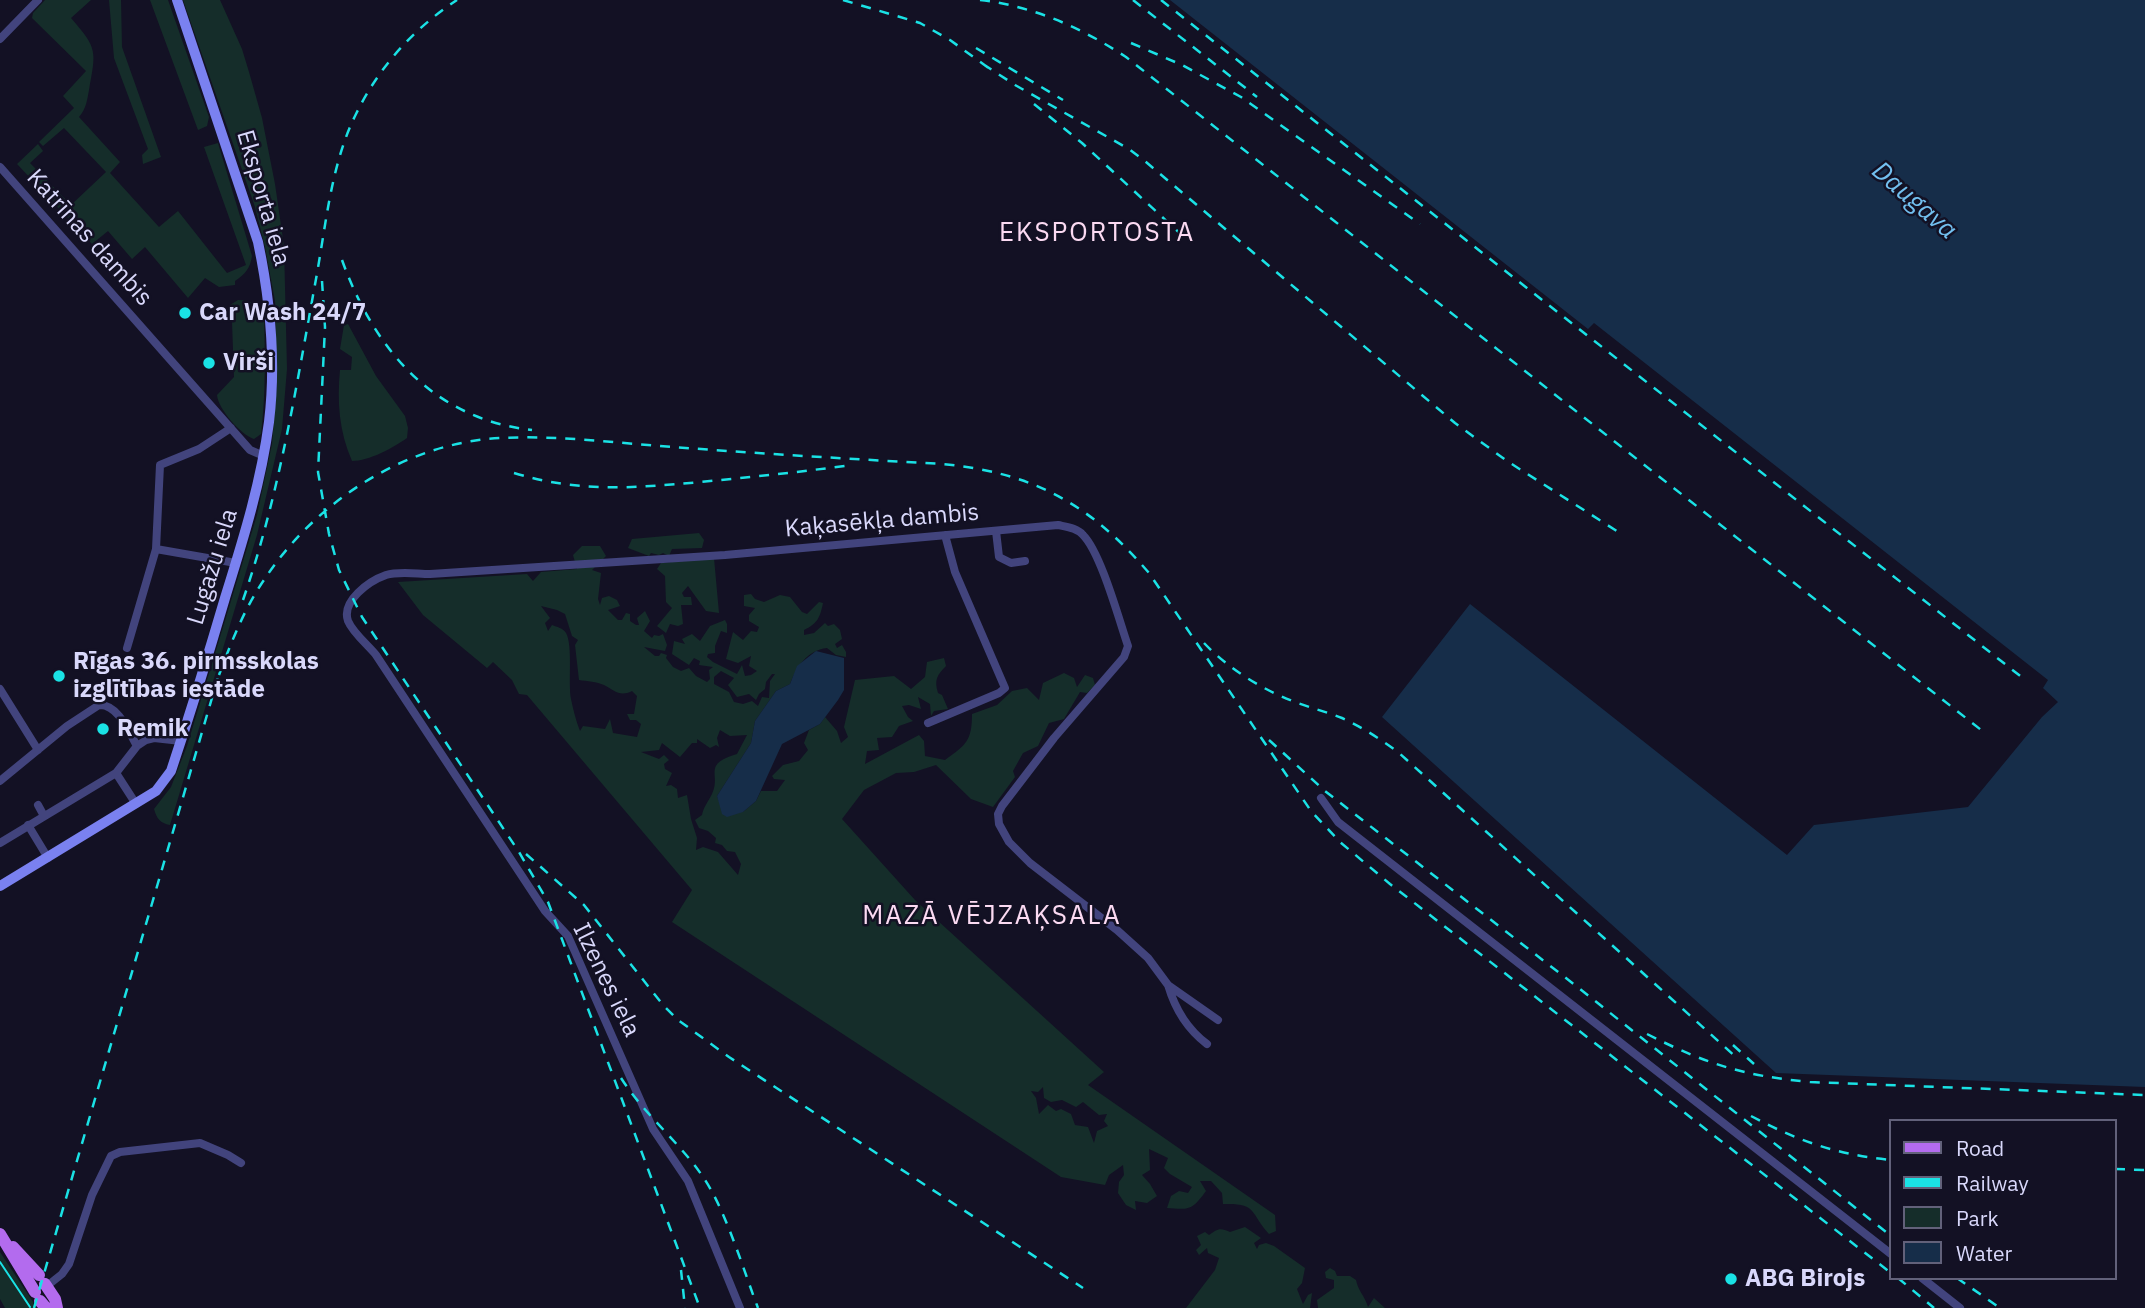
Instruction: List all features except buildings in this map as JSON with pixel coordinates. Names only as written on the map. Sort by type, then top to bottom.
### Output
[{"type":"main road","points":[[0,1234],[57,1308]]},
{"type":"street","points":[[0,39],[37,0]]},
{"type":"street","name":"Eksporta iela","points":[[177,0],[258,242],[264,272],[271,374],[264,456]]},
{"type":"street","name":"Katrīnas dambis","points":[[0,167],[250,450],[264,456]]},
{"type":"street","points":[[127,648],[156,549],[160,465],[199,449],[231,428]]},
{"type":"street","name":"Lugažu iela","points":[[0,886],[162,786],[171,771],[181,741],[253,509],[264,456]]},
{"type":"street","name":"Kaķasēkļa dambis","points":[[349,624],[346,611],[353,599],[371,583],[388,574],[430,575],[698,557],[1058,525],[1073,528],[1083,535],[1094,553],[1128,646],[1124,657],[1054,738],[1002,806],[998,814],[999,824],[1009,842],[1030,863],[1117,930],[1148,958],[1168,985]]},
{"type":"street","points":[[996,531],[999,557],[1011,563],[1026,561]]},
{"type":"street","points":[[928,723],[1005,688],[955,572],[945,535]]},
{"type":"street","points":[[156,549],[236,563]]},
{"type":"street","name":"Ilzenes iela","points":[[349,624],[376,655],[545,911],[568,936],[653,1129],[688,1181],[740,1308]]},
{"type":"street","points":[[0,689],[38,750]]},
{"type":"street","points":[[0,781],[99,705],[106,704],[115,711],[137,746]]},
{"type":"street","points":[[0,844],[116,773],[137,746],[154,738],[181,741]]},
{"type":"street","points":[[116,773],[136,804]]},
{"type":"street","points":[[1321,798],[1338,822],[1890,1253]]},
{"type":"street","points":[[38,805],[44,816]]},
{"type":"street","points":[[28,825],[48,858]]},
{"type":"street","points":[[1168,985],[1218,1020]]},
{"type":"street","points":[[1168,985],[1173,1002],[1185,1021],[1194,1034],[1207,1044]]},
{"type":"street","points":[[42,1291],[62,1274],[69,1264],[92,1195],[111,1156],[120,1152],[200,1143],[241,1163]]},
{"type":"street","points":[[1925,1280],[1960,1308]]},
{"type":"green space","points":[[45,0],[91,0],[71,18],[93,51],[87,101],[79,117],[120,162],[110,173],[159,227],[178,211],[227,273],[246,265],[204,147],[218,143],[252,256],[248,268],[235,281],[235,285],[219,287],[205,278],[188,298],[145,247],[132,259],[108,231],[92,244],[17,164],[38,144],[43,151],[30,163],[71,205],[106,172],[64,128],[43,146],[39,142],[74,108],[63,96],[86,71],[32,18],[33,13]]},
{"type":"green space","points":[[109,0],[121,0],[122,47],[161,157],[143,164],[142,155],[148,149],[114,58]]},
{"type":"green space","points":[[150,0],[168,0],[209,117],[207,126],[198,130]]},
{"type":"green space","points":[[183,0],[220,0],[242,49],[262,118],[284,246],[287,369],[282,429],[257,535],[170,825],[159,820],[154,809],[171,787],[187,746],[257,515],[272,444],[277,382],[275,301],[265,247],[255,207]]},
{"type":"green space","points":[[238,300],[253,303],[264,314],[263,419],[261,434],[254,439],[231,421],[221,407],[217,395],[234,377],[232,322],[227,314],[230,305]]},
{"type":"green space","points":[[348,324],[376,376],[405,416],[408,428],[407,438],[395,446],[373,456],[352,461],[344,439],[339,405],[340,370],[351,370],[352,357],[340,349],[344,325]]},
{"type":"green space","points":[[699,533],[704,540],[702,548],[672,549],[669,556],[651,553],[649,556],[628,548],[632,539]]},
{"type":"green space","points":[[582,546],[600,546],[606,556],[592,570],[601,573],[598,599],[600,605],[602,598],[609,596],[617,600],[620,606],[608,610],[618,620],[622,620],[626,613],[630,614],[630,621],[636,625],[639,625],[637,618],[645,611],[650,621],[644,631],[652,638],[654,635],[663,634],[667,645],[665,651],[644,647],[655,656],[661,653],[667,655],[666,658],[673,667],[681,671],[689,668],[707,682],[710,679],[709,670],[713,667],[699,665],[700,661],[694,658],[689,665],[672,654],[674,641],[685,644],[682,639],[692,634],[700,641],[710,626],[725,620],[727,633],[721,631],[715,653],[708,654],[707,657],[737,674],[742,665],[745,676],[751,675],[757,671],[749,666],[751,656],[738,663],[726,659],[733,632],[743,640],[751,631],[757,632],[759,627],[749,621],[749,615],[755,608],[744,606],[744,595],[751,594],[755,599],[764,602],[780,595],[790,597],[802,612],[807,614],[819,602],[823,603],[817,620],[804,630],[804,635],[814,633],[825,623],[828,626],[834,624],[840,630],[842,639],[835,644],[837,648],[842,645],[846,657],[836,655],[827,648],[808,656],[799,666],[790,684],[776,691],[755,721],[751,743],[717,796],[720,804],[743,812],[756,801],[761,791],[777,791],[785,780],[774,779],[772,776],[783,765],[799,761],[808,750],[804,743],[809,730],[820,724],[825,717],[837,731],[841,743],[848,737],[844,727],[855,680],[894,676],[911,689],[925,677],[927,662],[944,658],[946,666],[938,675],[936,685],[948,709],[934,711],[931,716],[930,704],[918,697],[921,709],[902,706],[913,721],[899,726],[892,737],[877,738],[879,750],[867,751],[865,764],[919,735],[924,741],[925,756],[945,760],[958,750],[969,736],[972,714],[997,705],[1012,691],[1027,688],[1039,700],[1043,683],[1064,673],[1074,678],[1077,687],[1085,675],[1093,678],[1095,685],[1087,693],[1080,692],[1064,719],[1049,723],[1038,746],[1023,753],[1013,771],[1015,777],[993,807],[971,799],[936,765],[914,772],[896,773],[864,790],[842,819],[915,900],[1104,1072],[1088,1085],[1275,1215],[1276,1231],[1269,1234],[1248,1207],[1223,1204],[1222,1193],[1211,1181],[1200,1181],[1206,1191],[1194,1205],[1186,1209],[1167,1208],[1171,1196],[1179,1191],[1188,1193],[1192,1187],[1164,1168],[1168,1158],[1149,1149],[1150,1170],[1142,1175],[1157,1196],[1147,1203],[1135,1201],[1136,1210],[1126,1205],[1118,1193],[1119,1182],[1124,1175],[1123,1165],[1109,1175],[1105,1185],[1061,1177],[672,922],[692,890],[527,695],[519,694],[512,680],[493,662],[487,668],[423,615],[398,582],[527,574],[533,581],[541,572],[577,569],[573,555]],"holes":[[[541,606],[565,614],[572,636],[578,640],[575,645],[579,680],[601,684],[621,693],[632,691],[637,696],[634,714],[627,714],[630,720],[641,724],[637,737],[613,733],[610,719],[605,729],[583,726],[580,731],[571,699],[568,639],[565,631],[558,627],[552,625],[548,631],[545,623],[550,618]],[[721,671],[734,678],[728,685],[737,697],[749,694],[756,700],[765,689],[766,682],[775,674],[770,681],[769,698],[762,697],[758,706],[752,701],[743,704],[734,702],[729,692],[714,684],[714,677]],[[720,730],[730,736],[747,735],[737,754],[716,766],[712,794],[702,815],[695,820],[699,828],[716,838],[715,843],[722,845],[727,851],[735,852],[741,864],[738,875],[718,852],[703,847],[696,850],[697,838],[687,795],[678,798],[677,789],[671,785],[666,786],[672,773],[665,769],[664,764],[669,760],[664,755],[659,759],[641,752],[659,750],[662,743],[680,757],[692,743],[697,743],[697,739],[710,748],[716,745],[719,747],[717,738]],[[1043,1087],[1044,1098],[1051,1102],[1062,1100],[1076,1107],[1083,1102],[1099,1115],[1107,1114],[1104,1121],[1108,1126],[1097,1131],[1094,1143],[1088,1127],[1075,1125],[1071,1114],[1061,1109],[1056,1111],[1048,1105],[1039,1114],[1036,1098],[1031,1091],[1038,1092]]]},
{"type":"green space","points":[[714,558],[719,613],[706,611],[688,586],[682,593],[684,597],[691,597],[692,605],[681,605],[683,624],[670,624],[666,633],[657,626],[672,608],[666,602],[665,576],[657,569],[661,563]]},
{"type":"green space","points":[[1245,1227],[1261,1238],[1254,1243],[1257,1249],[1259,1245],[1266,1243],[1274,1246],[1305,1268],[1302,1283],[1297,1289],[1303,1304],[1312,1293],[1310,1308],[1186,1308],[1215,1270],[1219,1258],[1208,1253],[1207,1248],[1199,1255],[1196,1250],[1201,1245],[1197,1236],[1205,1232],[1209,1235],[1219,1229],[1230,1232]]},
{"type":"green space","points":[[0,1252],[35,1308],[5,1308],[0,1299]]},
{"type":"green space","points":[[1330,1268],[1337,1276],[1350,1276],[1356,1280],[1368,1307],[1374,1298],[1385,1308],[1318,1308],[1317,1300],[1334,1288],[1334,1280],[1326,1278],[1325,1272]]},
{"type":"water","name":"Daugava","points":[[1170,0],[2145,0],[2145,1087],[1776,1073],[1382,717],[1470,604],[1787,855],[1814,825],[1968,807],[2042,717],[2058,702],[2043,688],[2048,680],[1594,323],[1588,329]]},
{"type":"water","points":[[816,651],[844,658],[844,690],[820,724],[782,744],[756,801],[743,812],[727,817],[722,814],[717,796],[751,743],[755,721],[776,691],[790,684],[797,666]]},
{"type":"tram line","points":[[0,1262],[30,1307]]},
{"type":"railway","points":[[243,600],[267,521],[286,441],[330,195],[348,133],[365,97],[386,65],[426,23],[457,0]]},
{"type":"railway","points":[[843,0],[920,23],[950,40],[990,69]]},
{"type":"railway","points":[[980,0],[1019,7],[1056,20],[1126,57],[1985,733]]},
{"type":"railway","points":[[1133,0],[1257,97]]},
{"type":"railway","points":[[1161,0],[2024,679]]},
{"type":"railway","points":[[1131,43],[1182,65],[1241,97],[1420,224]]},
{"type":"railway","points":[[976,48],[1063,100]]},
{"type":"railway","points":[[983,64],[1129,149],[1455,423],[1507,461],[1623,535]]},
{"type":"railway","points":[[1034,104],[1082,143],[1186,239]]},
{"type":"railway","points":[[342,260],[371,323],[390,350],[412,374],[437,395],[465,411],[497,423],[532,430]]},
{"type":"railway","points":[[322,281],[325,327],[318,472],[329,534],[339,570],[362,617],[519,852],[548,902],[700,1308]]},
{"type":"railway","points":[[219,675],[238,626],[257,591],[285,552],[309,526],[336,502],[397,465],[430,451],[465,442],[521,437],[565,438],[943,464],[976,468],[1033,484],[1058,496],[1105,528],[1149,573],[1311,811],[1340,842],[1390,884],[1890,1272]]},
{"type":"railway","points":[[514,473],[562,484],[630,487],[851,465]]},
{"type":"railway","points":[[1204,643],[1235,670],[1270,691],[1349,722],[1398,752],[1737,1058]]},
{"type":"railway","points":[[34,1308],[221,667]]},
{"type":"railway","points":[[1269,740],[1325,791],[1890,1235]]},
{"type":"railway","points":[[526,854],[584,905],[663,1005],[678,1020],[729,1057],[1083,1288]]},
{"type":"railway","points":[[1647,1034],[1726,1067],[1810,1082],[2145,1095]]},
{"type":"railway","points":[[1733,1045],[1754,1064]]},
{"type":"railway","points":[[621,1078],[692,1162],[710,1188],[726,1221],[758,1308]]},
{"type":"railway","points":[[1751,1116],[1819,1146],[1853,1155],[1890,1160]]},
{"type":"railway","points":[[2117,1169],[2145,1170]]},
{"type":"railway","points":[[681,1270],[685,1308]]},
{"type":"railway","points":[[1900,1280],[1934,1308]]},
{"type":"railway","points":[[1960,1280],[2000,1308]]},
{"type":"place","name":"Car Wash 24/7","points":[[185,313]]},
{"type":"place","name":"Virši","points":[[209,363]]},
{"type":"place","name":"Rīgas 36. pirmsskolas izglītības iestāde","points":[[59,676]]},
{"type":"place","name":"Remik","points":[[103,729]]},
{"type":"place","name":"ABG Birojs","points":[[1731,1279]]},
{"type":"district","name":"EKSPORTOSTA","points":[[1097,233]]},
{"type":"district","name":"MAZĀ VĒJZAĶSALA","points":[[992,916]]}]
